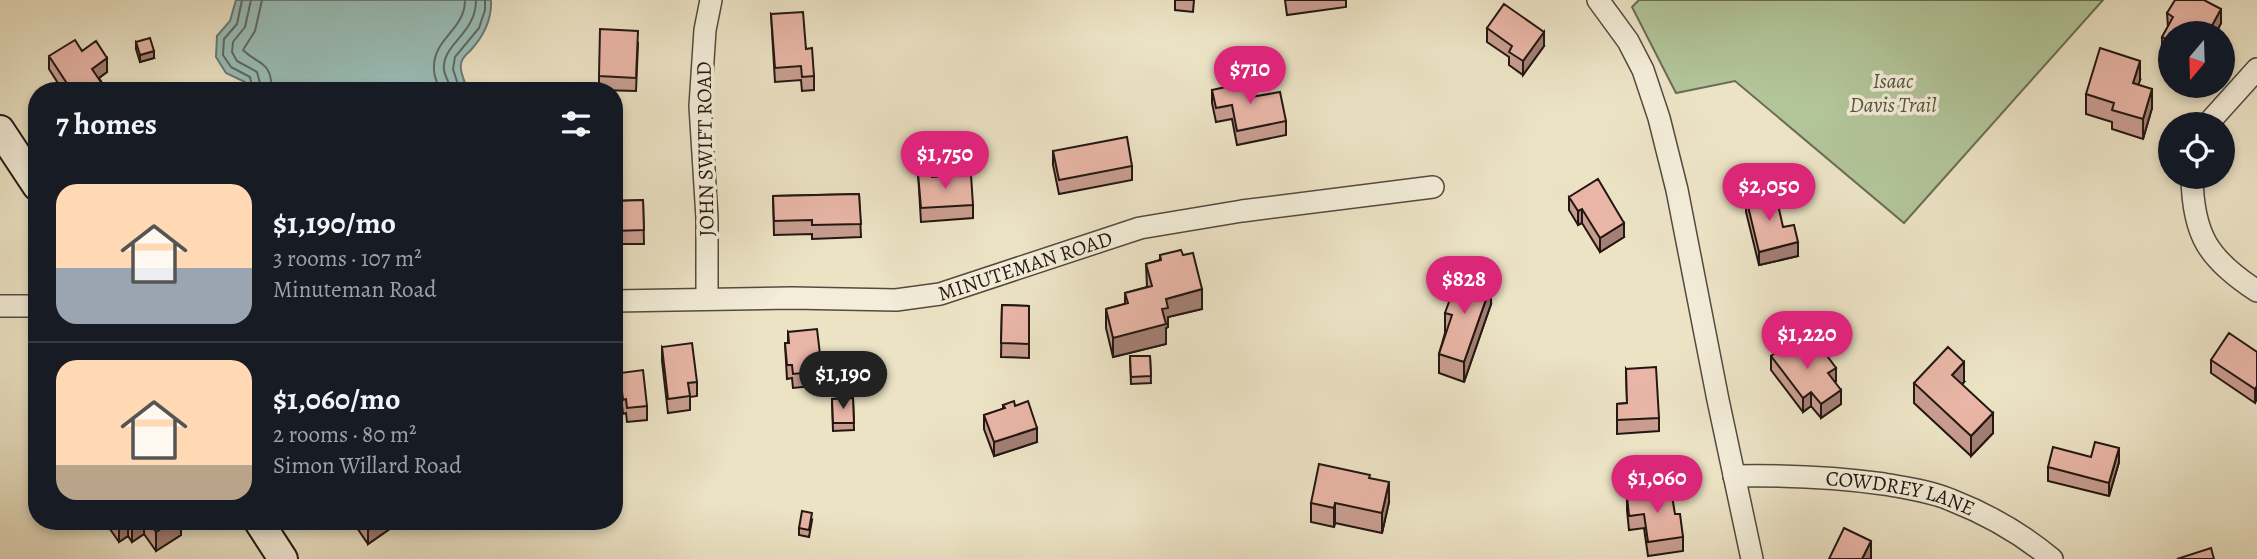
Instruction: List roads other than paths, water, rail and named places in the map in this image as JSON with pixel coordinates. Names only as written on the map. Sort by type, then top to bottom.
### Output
[{"type":"street","name":"JOHN SWIFT ROAD","points":[[706,299],[707,218],[700,106],[705,30],[711,0]]},
{"type":"street","points":[[1598,0],[1628,41],[1643,70],[1659,118],[1677,190],[1752,559]]},
{"type":"street","points":[[2218,112],[2257,69]]},
{"type":"street","points":[[0,130],[28,172]]},
{"type":"street","name":"MINUTEMAN ROAD","points":[[623,301],[792,298],[896,300],[940,294],[1140,228],[1242,211],[1433,187]]},
{"type":"street","points":[[2192,189],[2192,208],[2201,236],[2215,256],[2237,277],[2257,290]]},
{"type":"street","points":[[0,306],[28,306]]},
{"type":"street","name":"COWDREY LANE","points":[[1734,476],[1842,478],[1910,488],[1950,499],[1990,518],[2031,541],[2052,559]]},
{"type":"street","points":[[264,530],[284,559]]},
{"type":"water","points":[[236,0],[491,0],[483,34],[462,62],[464,82],[245,82],[226,73],[216,57],[217,36],[230,21]]},
{"type":"park label","name":"Isaac Davis Trail","points":[[1893,93]]}]
